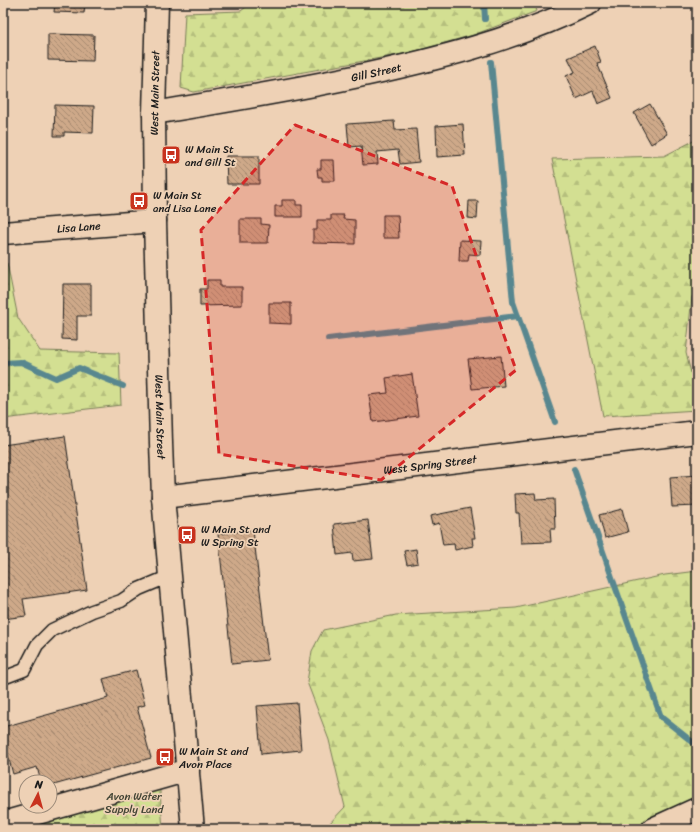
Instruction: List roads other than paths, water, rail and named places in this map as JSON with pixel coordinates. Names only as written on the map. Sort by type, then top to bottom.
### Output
[{"type":"street","name":"West Main Street","points":[[157,3],[154,114],[155,220],[163,497],[193,829]]},
{"type":"street","name":"Gill Street","points":[[154,114],[273,94],[420,63],[492,43],[544,24],[590,3]]},
{"type":"street","name":"Lisa Lane","points":[[3,233],[155,220]]},
{"type":"street","name":"West Spring Street","points":[[163,497],[697,432]]},
{"type":"street","points":[[3,823],[188,770]]},
{"type":"street","points":[[653,829],[697,809]]},
{"type":"lane","points":[[3,678],[24,670],[37,645],[52,630],[92,611],[120,601],[139,589],[170,576]]},
{"type":"waterway","points":[[484,3],[485,19]]},
{"type":"waterway","points":[[491,62],[513,302],[555,422]]},
{"type":"waterway","points":[[328,339],[518,316]]},
{"type":"waterway","points":[[3,363],[21,362],[56,378],[79,368],[123,386]]},
{"type":"waterway","points":[[574,469],[661,717],[695,744]]},
{"type":"place","name":"W Main St and Gill St","points":[[171,155]]},
{"type":"place","name":"W Main St and Lisa Lane","points":[[139,201]]},
{"type":"place","name":"W Main St and W Spring St","points":[[187,535]]},
{"type":"place","name":"W Main St and Avon Place","points":[[165,757]]},
{"type":"park label","name":"Avon Water Supply Land","points":[[134,802]]}]
